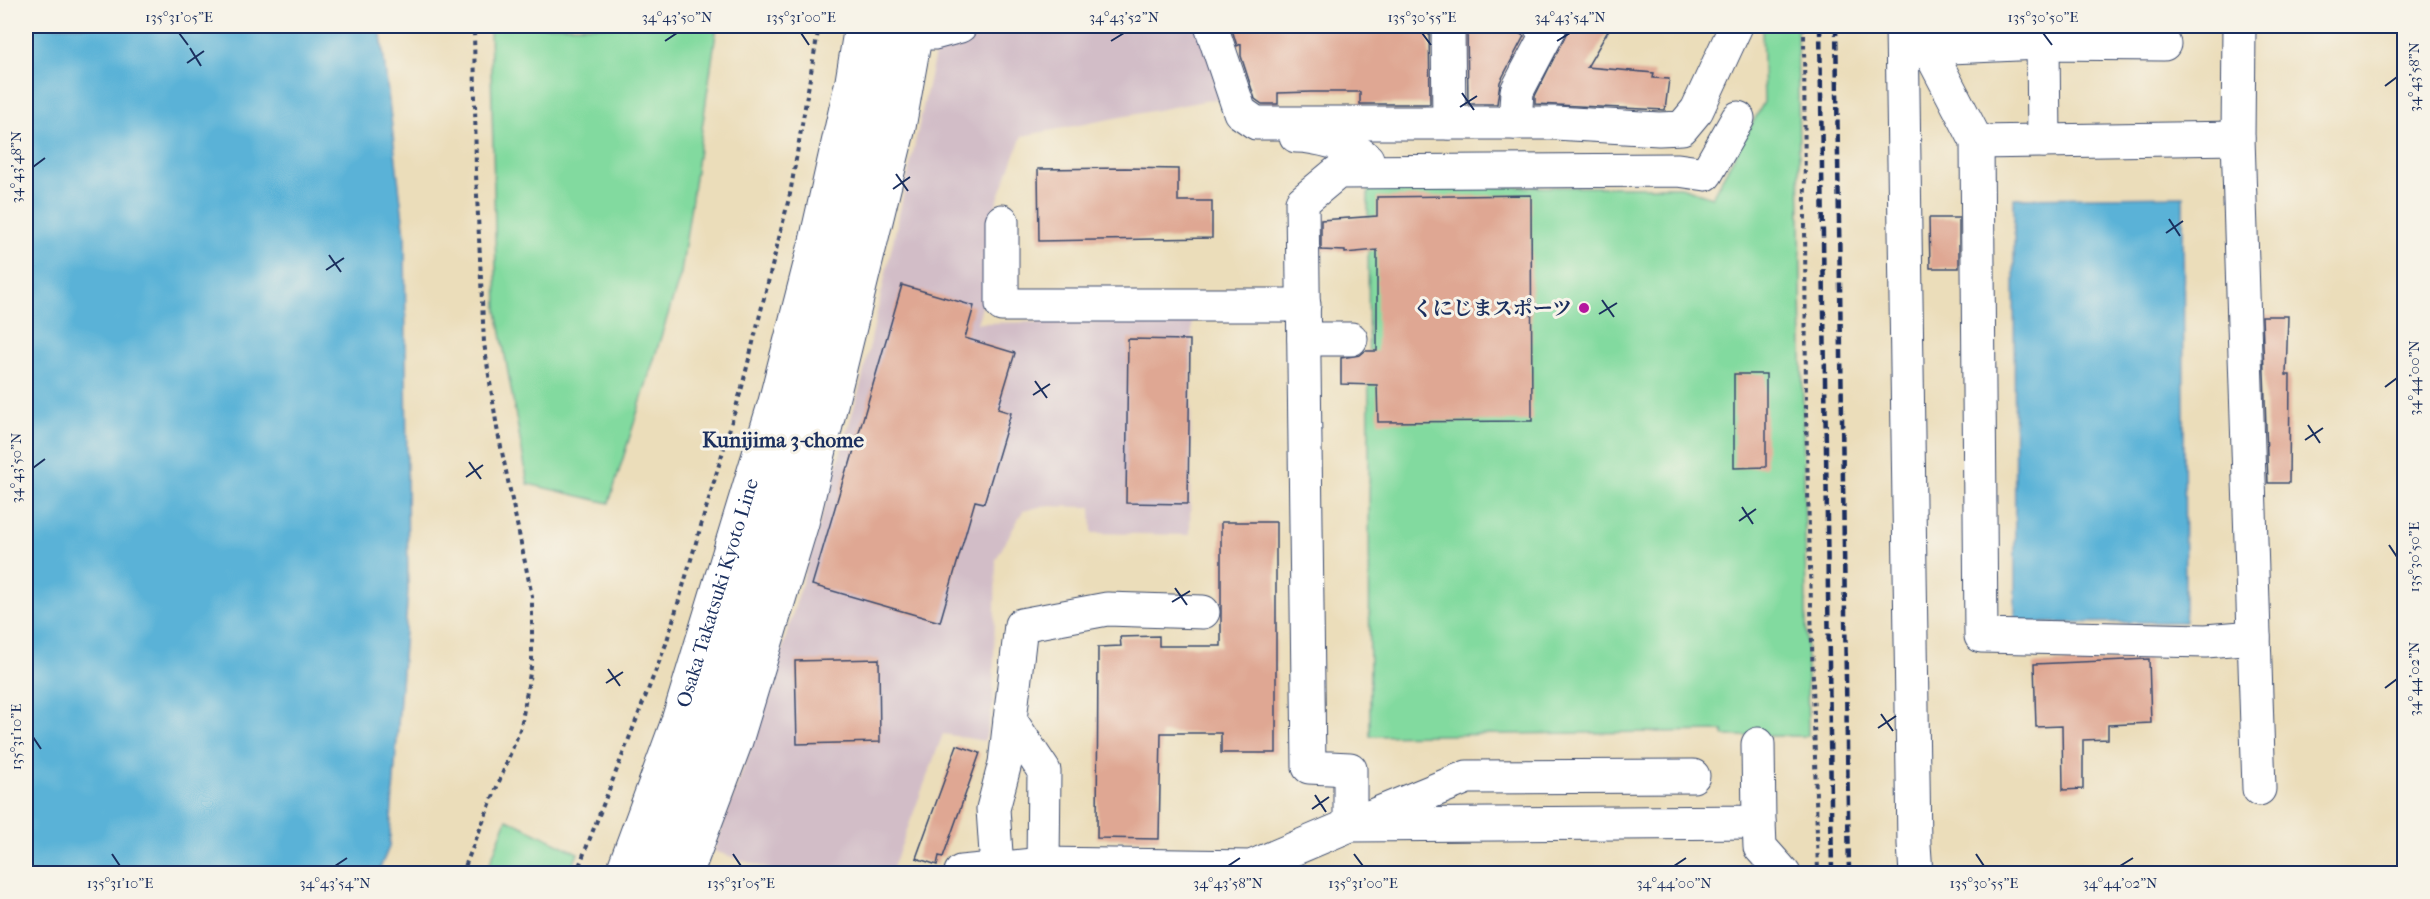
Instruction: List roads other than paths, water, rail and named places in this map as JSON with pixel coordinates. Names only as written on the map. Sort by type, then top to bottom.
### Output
[{"type":"street","name":"Osaka Takatsuki Kyoto Line","points":[[622,873],[677,724],[776,402],[816,241],[852,81],[861,26]]},
{"type":"street","points":[[686,873],[736,741],[802,523],[899,127],[907,28],[934,33],[960,26]]},
{"type":"street","points":[[1211,26],[1240,112],[1256,123],[1555,123],[1659,129],[1682,128],[1696,110],[1736,26]]},
{"type":"street","points":[[1448,26],[1449,123]]},
{"type":"street","points":[[1515,123],[1516,91],[1549,30],[1540,26]]},
{"type":"street","points":[[1902,26],[1913,820],[1916,873]]},
{"type":"street","points":[[2239,26],[2238,138],[2259,789]]},
{"type":"street","name":"Osaka Takatsuki Kyoto Line","points":[[655,873],[707,734],[809,390],[883,71],[907,28]]},
{"type":"street","points":[[2164,44],[2043,43],[1926,37],[1977,142],[1982,636],[2206,641],[2254,637]]},
{"type":"street","points":[[2043,43],[2044,141]]},
{"type":"street","points":[[1350,825],[1350,769],[1309,767],[1302,202],[1338,172],[1367,170],[1678,170],[1706,174],[1738,117]]},
{"type":"street","points":[[1282,123],[1282,136],[1311,136],[1361,153],[1367,159],[1367,170]]},
{"type":"street","points":[[1977,142],[2238,138]]},
{"type":"street","points":[[1002,221],[1002,305],[1304,305]]},
{"type":"street","points":[[1304,339],[1351,339]]},
{"type":"street","points":[[997,868],[993,809],[1005,763],[1021,625],[1107,609],[1203,612]]},
{"type":"street","points":[[1010,720],[1044,771],[1043,864]]},
{"type":"street","points":[[1758,744],[1760,847],[1784,873]]},
{"type":"street","points":[[961,873],[1043,864],[1251,867],[1467,777],[1693,776]]},
{"type":"street","points":[[1350,825],[1759,822]]},
{"type":"water","points":[[26,26],[380,26],[405,236],[408,591],[389,847],[378,873],[26,873]]},
{"type":"water","points":[[2183,196],[2185,622],[2015,623],[2014,198]]},
{"type":"railway","points":[[1820,26],[1832,874]]},
{"type":"railway","points":[[1836,26],[1849,874]]},
{"type":"place","name":"くにじまスポーツ","points":[[1584,308]]},
{"type":"district","name":"Kunijima 3-chome","points":[[783,440]]}]
